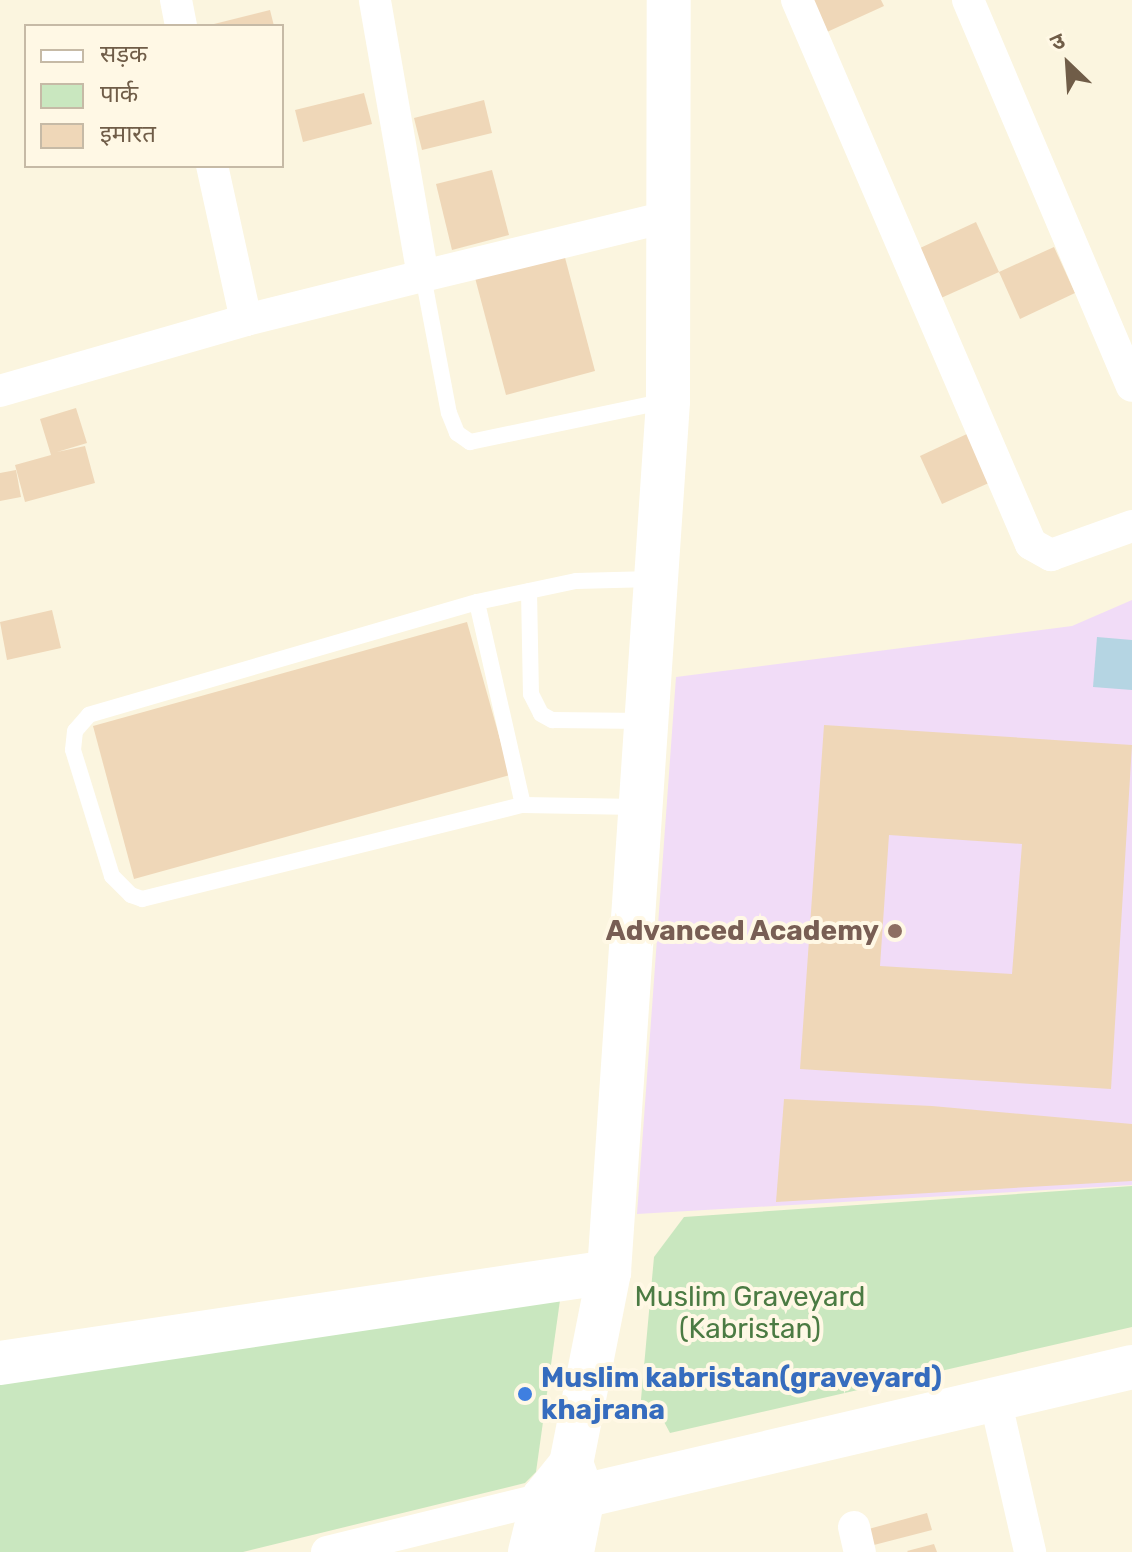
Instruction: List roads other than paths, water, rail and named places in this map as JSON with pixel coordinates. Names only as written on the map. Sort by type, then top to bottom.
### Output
[{"type":"street","points":[[176,0],[181,24]]},
{"type":"street","points":[[375,0],[423,276]]},
{"type":"street","points":[[572,1552],[566,1487],[609,1272],[644,807],[668,401],[671,216],[669,0]]},
{"type":"street","points":[[797,0],[1031,544],[1051,555],[1132,526]]},
{"type":"street","points":[[968,0],[1132,386]]},
{"type":"street","points":[[212,168],[246,320]]},
{"type":"street","points":[[0,391],[246,320],[671,216]]},
{"type":"street","points":[[0,1363],[609,1272]]},
{"type":"street","points":[[327,1552],[391,1544],[566,1487],[996,1403],[1132,1367]]},
{"type":"street","points":[[996,1403],[1030,1552]]},
{"type":"street","points":[[530,1552],[566,1487]]},
{"type":"lane","points":[[423,276],[449,413],[457,433],[470,442],[668,401]]},
{"type":"lane","points":[[644,807],[523,805],[142,899],[112,876],[73,750],[75,731],[89,715],[477,602],[576,581],[657,579]]},
{"type":"lane","points":[[529,591],[531,694],[541,714],[552,720],[649,721]]},
{"type":"lane","points":[[477,602],[523,805]]},
{"type":"water","points":[[1097,637],[1132,640],[1132,690],[1093,687]]},
{"type":"place","name":"Advanced Academy","points":[[895,931]]},
{"type":"place","name":"Muslim kabristan(graveyard) khajrana","points":[[525,1394]]},
{"type":"park label","name":"Muslim Graveyard (Kabristan)","points":[[750,1313]]}]
